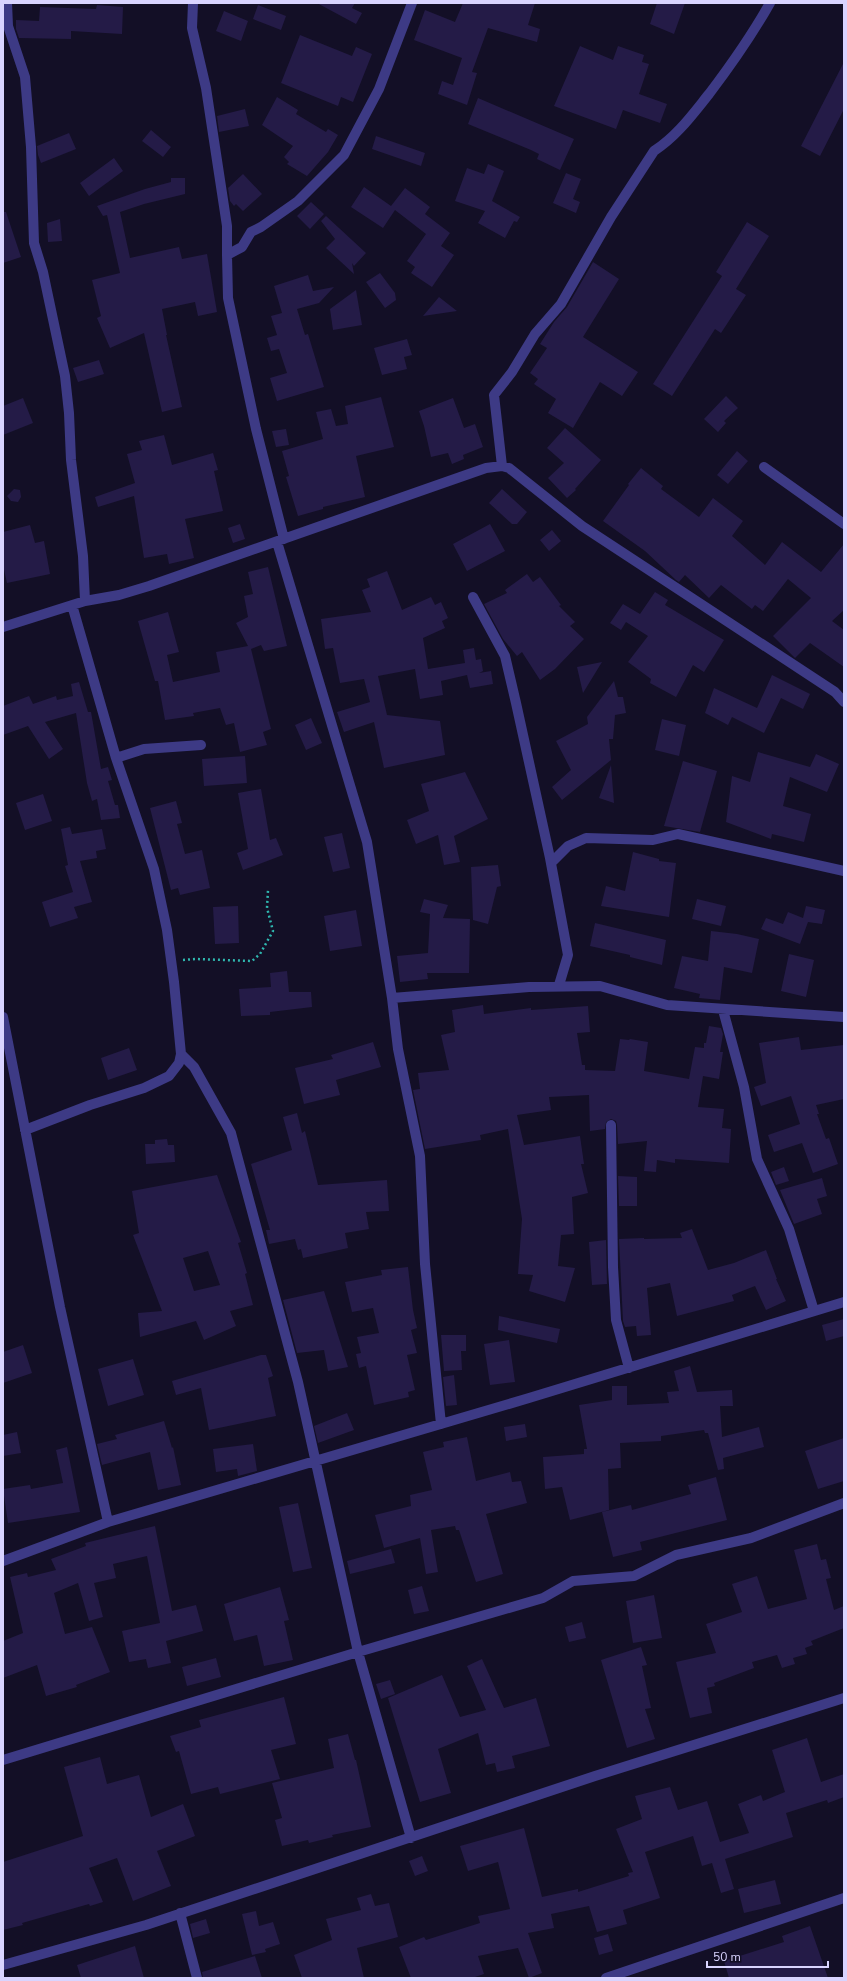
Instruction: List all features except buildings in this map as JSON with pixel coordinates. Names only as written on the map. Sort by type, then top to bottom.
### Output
[{"type":"street","points":[[7,3],[8,26],[25,77],[31,147],[34,243],[53,316],[68,398],[71,460],[83,556],[85,601]]},
{"type":"street","points":[[193,3],[192,28],[206,88],[227,226],[228,298],[280,541],[367,842],[392,998],[398,1049],[420,1156],[425,1264],[440,1424]]},
{"type":"street","points":[[227,255],[242,247],[251,232],[261,227],[298,201],[344,155],[379,89],[412,3]]},
{"type":"street","points":[[502,466],[494,395],[512,372],[535,334],[561,304],[611,217],[654,151],[665,144],[685,124],[754,32],[770,3]]},
{"type":"street","points":[[3,626],[85,601],[119,595],[149,586],[486,468],[502,466],[509,468],[582,526],[835,692],[844,702]]},
{"type":"street","points":[[764,467],[844,524]]},
{"type":"street","points":[[473,597],[505,656],[551,863],[568,955],[559,985]]},
{"type":"street","points":[[25,1130],[90,1105],[144,1088],[169,1076],[179,1063],[181,1054],[171,961],[154,869],[116,758],[72,605]]},
{"type":"street","points":[[116,758],[144,749],[201,745]]},
{"type":"street","points":[[551,863],[568,846],[586,838],[653,840],[678,834],[844,871]]},
{"type":"street","points":[[392,998],[559,985],[600,986],[667,1004],[723,1010],[844,1017]]},
{"type":"street","points":[[723,1010],[744,1087],[757,1159],[789,1229],[814,1311]]},
{"type":"street","points":[[3,1017],[60,1307],[108,1522]]},
{"type":"street","points":[[181,1054],[194,1067],[231,1133],[298,1382],[358,1652],[411,1838]]},
{"type":"street","points":[[611,1125],[613,1267],[616,1320],[629,1368]]},
{"type":"street","points":[[3,1561],[108,1522],[629,1368],[844,1302]]},
{"type":"street","points":[[3,1760],[358,1652],[543,1598],[573,1582],[634,1576],[676,1555],[751,1538],[844,1503]]},
{"type":"street","points":[[3,1965],[146,1925],[594,1776],[844,1698]]},
{"type":"street","points":[[606,1978],[844,1898]]},
{"type":"street","points":[[180,1913],[197,1978]]},
{"type":"path","points":[[171,961],[196,959],[252,961],[260,954],[273,931],[267,908],[268,890]]}]
